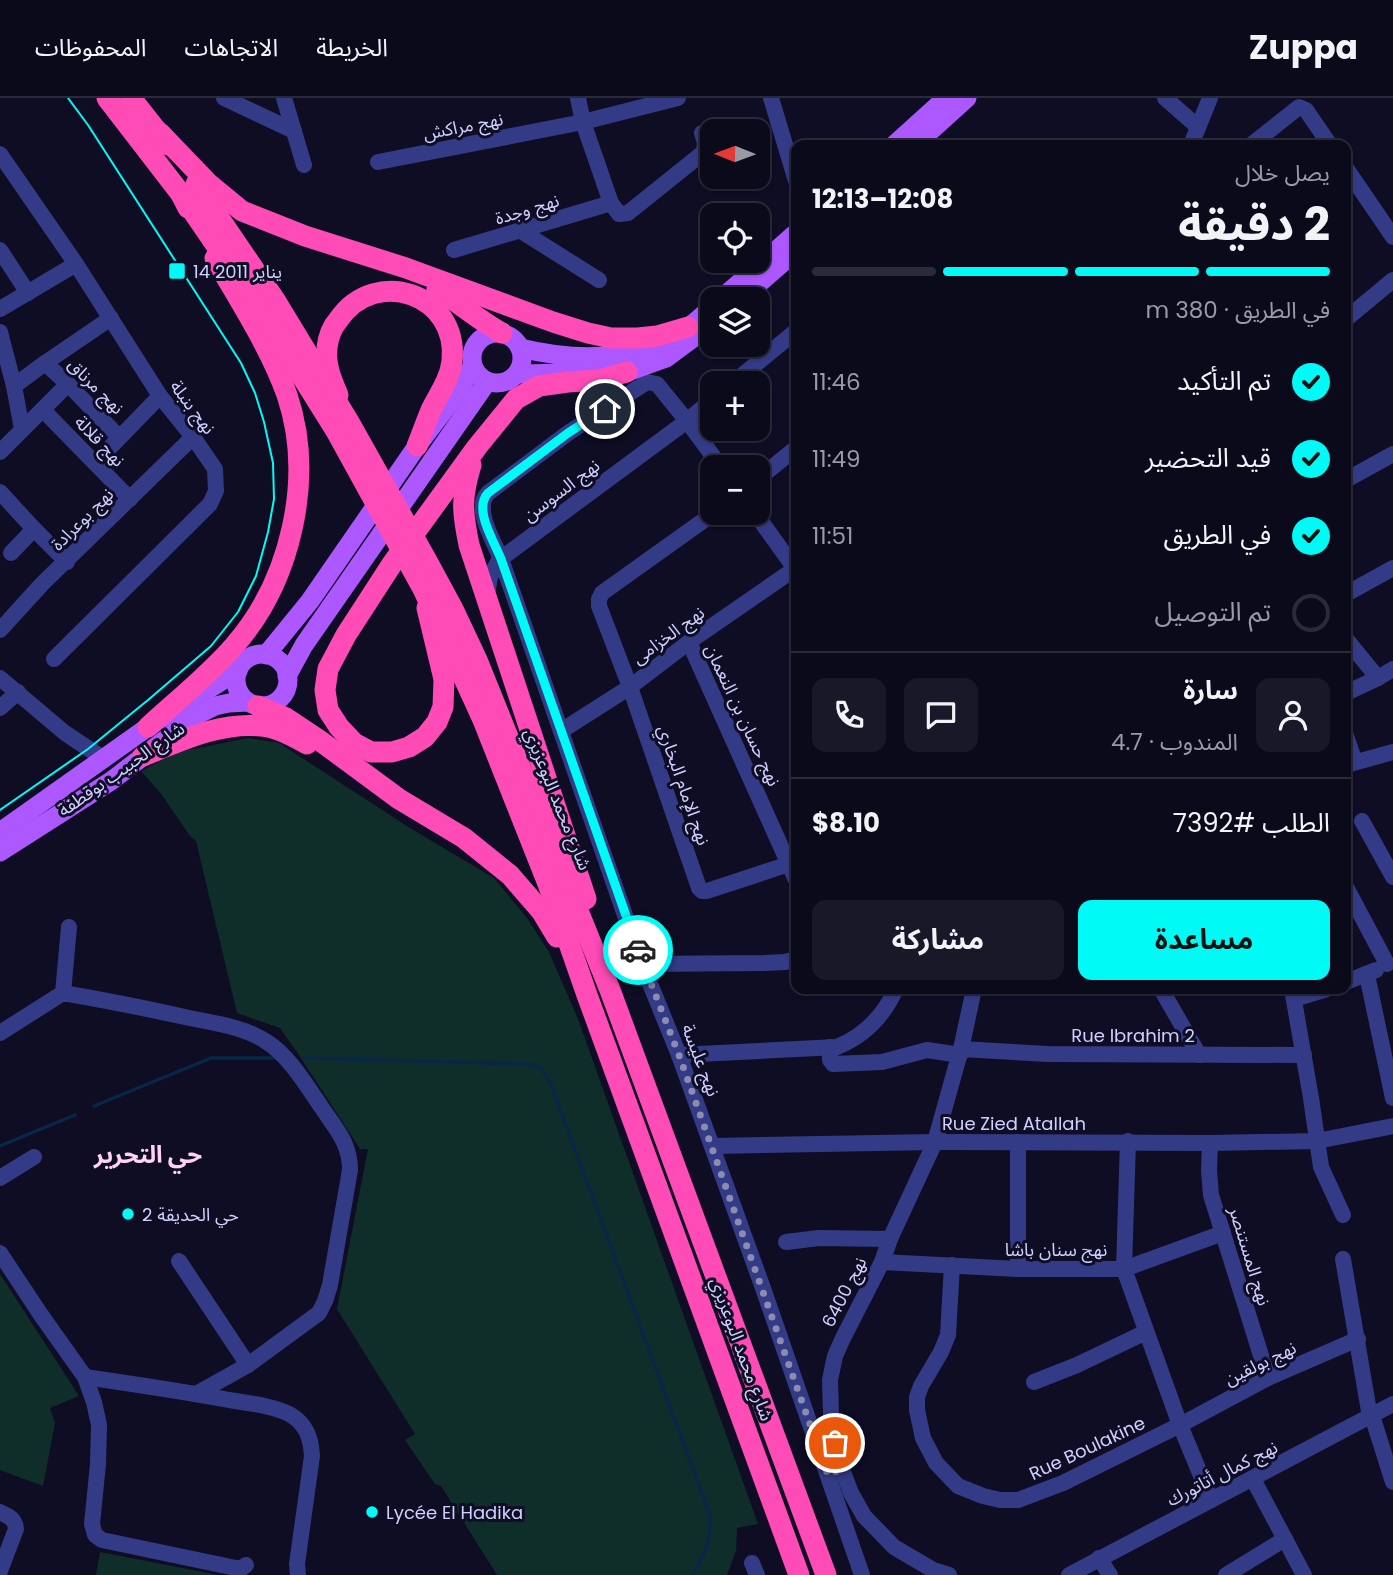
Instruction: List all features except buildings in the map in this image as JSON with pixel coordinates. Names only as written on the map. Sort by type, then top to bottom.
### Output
[{"type":"highway","name":"شارع محمد البوعزيزي","points":[[107,98],[188,189],[275,300],[398,507],[457,620],[499,713],[558,885],[587,995],[799,1575]]},
{"type":"highway","name":"شارع محمد البوعزيزي","points":[[131,98],[160,133],[188,189],[336,431],[423,589],[558,885],[610,990],[826,1575]]},
{"type":"highway","points":[[160,133],[208,183],[242,211],[305,236],[406,268],[553,322],[611,338],[657,336],[688,327]]},
{"type":"highway","points":[[148,727],[233,646],[266,600],[283,563],[295,516],[299,460],[295,425],[289,405],[272,360],[192,219],[188,189]]},
{"type":"highway","points":[[406,268],[502,333]]},
{"type":"highway","points":[[349,422],[330,375],[327,349],[332,329],[345,310],[375,292],[394,291],[418,297],[436,309],[446,321],[452,340],[452,362],[446,383],[417,446]]},
{"type":"highway","points":[[423,589],[444,678],[443,707],[437,722],[425,737],[409,747],[391,752],[371,752],[354,743],[339,727],[328,710],[325,690],[328,669],[346,635],[392,564],[477,447],[516,399],[539,386],[599,380],[627,372]]},
{"type":"highway","points":[[477,447],[463,491],[469,545],[572,855],[603,955],[610,990]]},
{"type":"highway","points":[[253,704],[286,718],[399,799],[464,838],[510,875],[542,912],[587,995]]},
{"type":"highway","points":[[143,756],[214,729],[263,726],[291,736],[363,773]]},
{"type":"main road","points":[[900,140],[946,98]]},
{"type":"main road","points":[[921,140],[967,98]]},
{"type":"main road","points":[[735,287],[791,237]]},
{"type":"main road","points":[[755,287],[791,255]]},
{"type":"main road","points":[[520,348],[565,356],[621,355],[648,348],[688,327],[700,317]]},
{"type":"main road","points":[[502,333],[516,341],[520,348],[522,361],[517,374],[504,383],[487,382],[472,366],[473,348],[485,335],[502,333]]},
{"type":"main road","points":[[517,374],[627,372],[666,358],[700,333]]},
{"type":"main road","points":[[266,655],[310,601],[417,446],[461,388],[472,366]]},
{"type":"main road","points":[[287,676],[304,645],[487,382]]},
{"type":"main road","points":[[258,655],[266,655],[280,662],[287,676],[287,684],[280,699],[266,706],[253,704],[239,692],[237,685],[238,671],[243,663],[258,655]]},
{"type":"main road","name":"شارع الحبيب بوقطفة","points":[[0,832],[148,727],[238,671]]},
{"type":"main road","name":"شارع الحبيب بوقطفة","points":[[0,852],[111,781],[197,715],[215,706],[229,703],[253,704]]},
{"type":"street","points":[[224,98],[294,131]]},
{"type":"street","points":[[284,98],[304,165]]},
{"type":"street","points":[[578,98],[583,122],[611,203],[620,214],[628,213],[700,155]]},
{"type":"street","name":"نهج مراكش","points":[[378,162],[583,122],[678,98]]},
{"type":"street","points":[[771,98],[791,164]]},
{"type":"street","points":[[1165,98],[1198,127]]},
{"type":"street","points":[[1193,140],[1210,98]]},
{"type":"street","points":[[1257,140],[1296,109],[1302,108],[1327,140]]},
{"type":"street","name":"نهج بنبلة","points":[[0,154],[76,264],[160,396],[215,469],[216,491],[210,504],[54,659]]},
{"type":"street","points":[[0,184],[14,174]]},
{"type":"street","points":[[1351,175],[1393,237]]},
{"type":"street","name":"نهج وجدة","points":[[454,250],[611,203]]},
{"type":"street","points":[[521,231],[599,280]]},
{"type":"street","points":[[0,250],[28,293]]},
{"type":"street","points":[[0,309],[76,264]]},
{"type":"street","points":[[1351,315],[1393,280]]},
{"type":"street","points":[[14,386],[111,318]]},
{"type":"street","points":[[0,332],[22,429]]},
{"type":"street","points":[[748,371],[791,335]]},
{"type":"street","name":"نهج مرناق","points":[[45,363],[119,437]]},
{"type":"street","name":"نهج عليسة","points":[[712,455],[657,384],[647,382],[558,441],[484,498],[483,515],[642,964],[679,1055],[835,1472],[862,1575]]},
{"type":"street","points":[[0,452],[68,384]]},
{"type":"street","points":[[95,463],[160,396]]},
{"type":"street","name":"نهج قلالة","points":[[43,410],[130,499]]},
{"type":"street","name":"نهج السوسن","points":[[500,559],[700,410]]},
{"type":"street","name":"نهج بوعرادة","points":[[0,631],[42,584],[193,437]]},
{"type":"street","points":[[770,469],[791,451]]},
{"type":"street","points":[[1351,477],[1393,454]]},
{"type":"street","points":[[0,492],[66,562]]},
{"type":"street","name":"نهج الإمام البخاري","points":[[700,523],[602,593],[599,606],[630,687],[699,888],[707,891],[789,864]]},
{"type":"street","points":[[763,525],[791,562]]},
{"type":"street","points":[[11,553],[34,529]]},
{"type":"street","points":[[469,545],[485,557],[500,559],[491,577],[487,595]]},
{"type":"street","points":[[1351,589],[1393,568]]},
{"type":"street","name":"نهج الخزامى","points":[[561,731],[630,687],[689,642],[791,572]]},
{"type":"street","name":"نهج حسان بن النعمان","points":[[689,642],[789,845],[791,869]]},
{"type":"street","points":[[1351,645],[1378,678]]},
{"type":"street","points":[[1351,691],[1393,669]]},
{"type":"street","points":[[0,678],[65,733],[104,759]]},
{"type":"street","points":[[0,688],[18,692]]},
{"type":"street","points":[[0,708],[18,692]]},
{"type":"street","points":[[1351,764],[1393,752]]},
{"type":"street","points":[[1362,821],[1393,877]]},
{"type":"street","points":[[1351,896],[1390,962],[1351,980]]},
{"type":"street","points":[[63,993],[69,927]]},
{"type":"street","points":[[642,964],[791,960]]},
{"type":"street","points":[[1367,975],[1393,1098]]},
{"type":"street","points":[[0,1033],[63,993],[223,1025],[253,1034],[282,1054],[345,1143],[350,1157],[349,1170],[330,1285],[319,1313],[247,1365],[196,1394]]},
{"type":"street","points":[[679,1055],[837,1047],[867,1030],[894,994]]},
{"type":"street","name":"نهج 6400","points":[[949,1575],[933,1570],[894,1547],[864,1516],[835,1472],[830,1380],[843,1338],[882,1262],[935,1142],[973,994]]},
{"type":"street","points":[[1164,994],[1199,1055]]},
{"type":"street","points":[[1293,994],[1321,1167],[1343,1215]]},
{"type":"street","name":"Rue Ibrahim 2","points":[[830,1047],[830,1060],[833,1064],[882,1062],[927,1050],[1047,1054],[1304,1055]]},
{"type":"street","name":"Rue Zied Atallah","points":[[712,1146],[935,1142],[1317,1141],[1393,1126]]},
{"type":"street","points":[[1128,1141],[1124,1269],[1180,1425],[1211,1500]]},
{"type":"street","points":[[1018,1142],[1018,1269]]},
{"type":"street","name":"نهج المستنصر","points":[[1210,1143],[1211,1195],[1268,1378]]},
{"type":"street","points":[[0,1178],[34,1157]]},
{"type":"street","name":"نهج سنان باشا","points":[[882,1262],[1018,1269],[1124,1269],[1223,1233]]},
{"type":"street","points":[[786,1242],[819,1238],[890,1239]]},
{"type":"street","points":[[0,1253],[85,1377],[94,1402],[99,1425],[92,1524],[95,1535],[102,1540],[200,1561],[236,1568],[246,1565]]},
{"type":"street","points":[[1343,1259],[1372,1420],[1393,1482]]},
{"type":"street","points":[[179,1261],[247,1365]]},
{"type":"street","name":"Rue Boulakine","points":[[952,1265],[948,1335],[920,1386],[917,1410],[923,1438],[936,1463],[958,1486],[1000,1500],[1018,1500],[1063,1483],[1180,1425]]},
{"type":"street","points":[[1034,1382],[1146,1332]]},
{"type":"street","name":"نهج بولقين","points":[[1180,1425],[1268,1378],[1358,1339]]},
{"type":"street","points":[[85,1377],[261,1405],[290,1414],[300,1422],[308,1432],[312,1456],[297,1564],[298,1575]]},
{"type":"street","name":"نهج كمال أتاتورك","points":[[1069,1575],[1211,1500],[1372,1420],[1393,1404]]},
{"type":"street","points":[[1372,1420],[1393,1419]]},
{"type":"street","points":[[1253,1479],[1304,1575]]},
{"type":"street","points":[[0,1512],[13,1518],[16,1523],[0,1571]]},
{"type":"street","points":[[1226,1575],[1285,1539]]},
{"type":"street","points":[[1099,1558],[1110,1575]]},
{"type":"green space","points":[[248,738],[279,743],[410,828],[494,878],[527,918],[549,952],[578,1019],[758,1524],[737,1528],[736,1551],[727,1575],[497,1575],[441,1486],[435,1484],[405,1440],[415,1434],[337,1309],[368,1149],[360,1149],[280,1028],[237,1013],[196,841],[141,771],[179,752]]},
{"type":"green space","points":[[0,1274],[79,1396],[50,1408],[55,1423],[43,1486],[0,1470]]},
{"type":"green space","points":[[100,1552],[218,1575],[96,1575]]},
{"type":"waterway","points":[[94,1106],[211,1058],[277,1058]]},
{"type":"waterway","points":[[304,1058],[528,1064],[540,1067],[550,1082],[710,1515],[707,1546],[692,1575]]},
{"type":"waterway","points":[[0,1146],[75,1115]]},
{"type":"tram line","points":[[0,810],[88,749],[211,646],[238,612],[256,576],[274,499],[273,463],[264,422],[255,393],[241,363],[68,98]]},
{"type":"way so far","points":[[638,950],[679,1055],[828,1475],[842,1469],[835,1443]]},
{"type":"place","name":"14 يناير 2011","points":[[177,271]]},
{"type":"place","name":"حي الحديقة 2","points":[[128,1214]]},
{"type":"place","name":"Lycée El Hadika","points":[[372,1512]]},
{"type":"district","name":"حي التحرير","points":[[148,1154]]},
{"type":"route","points":[[605,409],[488,493],[482,505],[483,515],[501,559],[638,950]]}]
